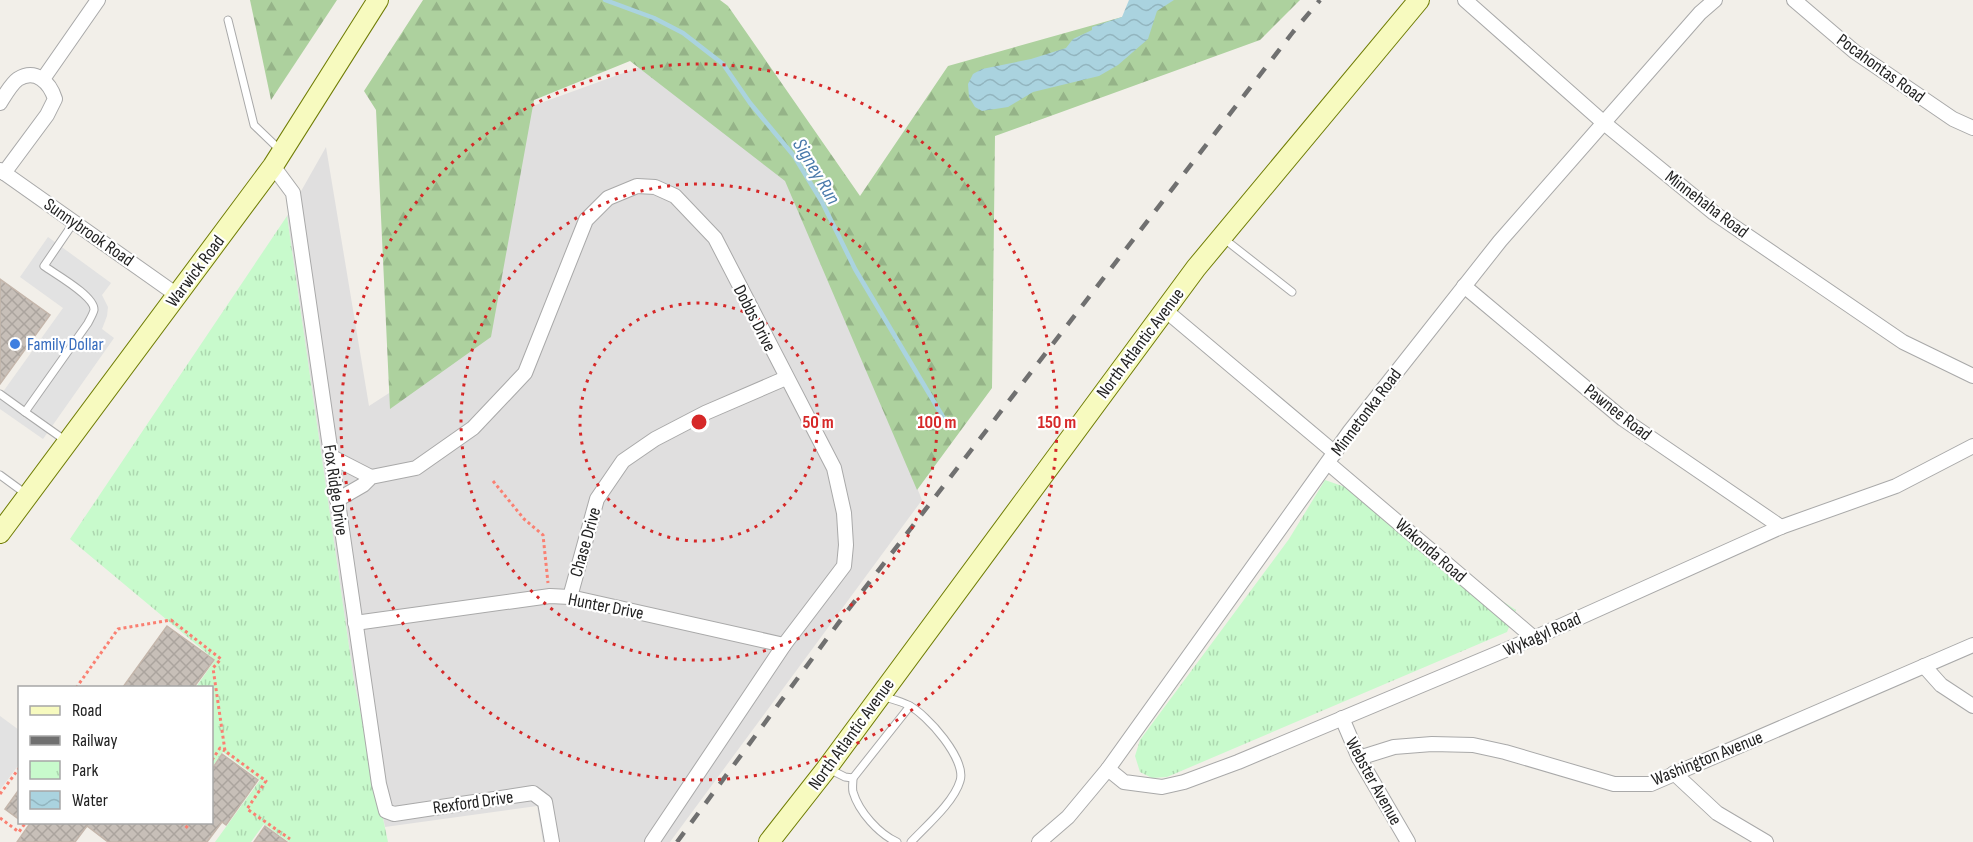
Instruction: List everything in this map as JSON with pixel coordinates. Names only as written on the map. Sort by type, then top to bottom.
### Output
[{"type":"street","points":[[43,79],[98,0]]},
{"type":"street","name":"Warwick Road","points":[[0,533],[278,159],[378,0]]},
{"type":"street","name":"North Atlantic Avenue","points":[[769,842],[827,768],[1165,309],[1419,0]]},
{"type":"street","name":"Minnehaha Road","points":[[1465,0],[1604,123],[1714,213],[1893,336],[1973,376]]},
{"type":"street","name":"Minnetonka Road","points":[[1039,842],[1068,817],[1108,769],[1350,430],[1500,241],[1700,13],[1715,0]]},
{"type":"street","name":"Pocahontas Road","points":[[1794,0],[1855,52],[1953,119],[1973,128]]},
{"type":"street","points":[[0,103],[20,78],[29,76],[43,79],[55,99],[2,172]]},
{"type":"street","name":"Fox Ridge Drive","points":[[278,159],[293,193],[379,784],[386,811],[394,814]]},
{"type":"street","name":"Sunnybrook Road","points":[[2,172],[177,295]]},
{"type":"street","name":"Dobbs Drive","points":[[337,500],[363,485],[371,477],[416,468],[473,428],[525,373],[570,266],[586,220],[608,198],[637,186],[654,187],[675,196],[714,238],[834,468],[844,513],[846,545],[844,566],[784,645],[652,842]]},
{"type":"street","name":"Pawnee Road","points":[[1464,286],[1623,419],[1781,527]]},
{"type":"street","name":"Wakonda Road","points":[[1165,309],[1534,638]]},
{"type":"street","name":"Chase Drive","points":[[570,597],[597,499],[623,461],[655,439],[705,413],[786,378]]},
{"type":"street","name":"Wykagyl Road","points":[[1108,769],[1124,782],[1162,787],[1184,782],[1238,762],[1534,638],[1781,527],[1896,486],[1973,446]]},
{"type":"street","points":[[332,457],[371,477]]},
{"type":"street","name":"Hunter Drive","points":[[355,623],[550,596],[570,597],[784,645]]},
{"type":"street","name":"Washington Avenue","points":[[1359,759],[1394,747],[1432,744],[1473,746],[1505,752],[1614,784],[1651,784],[1973,645]]},
{"type":"street","points":[[1924,666],[1941,685],[1973,705]]},
{"type":"street","name":"Webster Avenue","points":[[1342,718],[1359,759],[1408,842]]},
{"type":"street","points":[[1674,773],[1717,813],[1766,842]]},
{"type":"street","name":"Rexford Drive","points":[[394,814],[533,793],[545,802],[552,842]]},
{"type":"lane","points":[[228,20],[254,125],[278,159]]},
{"type":"lane","points":[[25,411],[88,323],[94,311],[93,304],[87,296],[44,266],[74,222]]},
{"type":"lane","points":[[1222,237],[1292,292]]},
{"type":"lane","points":[[0,394],[68,442]]},
{"type":"lane","points":[[0,475],[28,495]]},
{"type":"lane","points":[[880,695],[910,706],[953,750],[960,768],[961,779],[956,791],[911,842]]},
{"type":"lane","points":[[897,842],[875,827],[860,806],[853,792],[853,778],[910,706]]},
{"type":"lane","points":[[827,768],[845,777],[853,778]]},
{"type":"path","points":[[493,481],[524,519],[543,535],[550,596]]},
{"type":"path","points":[[77,686],[118,629],[171,620],[220,658],[213,668],[225,751]]},
{"type":"path","points":[[213,758],[220,748],[266,782],[246,808],[290,840]]},
{"type":"path","points":[[0,794],[18,770]]},
{"type":"path","points":[[0,818],[19,832],[25,824]]},
{"type":"path","points":[[183,824],[189,829]]},
{"type":"shaded area","points":[[651,63],[787,167],[922,500],[670,842],[543,842],[537,806],[385,827],[354,681],[287,216],[326,147],[369,406],[482,333],[516,112]]},
{"type":"shaded area","points":[[48,237],[111,283],[102,295],[108,307],[102,329],[114,338],[43,439],[0,409],[0,396],[63,308],[20,277]]},
{"type":"shaded area","points":[[0,716],[18,729],[18,766],[0,790]]},
{"type":"green space","points":[[250,0],[337,0],[271,100]]},
{"type":"green space","points":[[423,0],[720,0],[728,6],[860,196],[948,66],[1122,17],[1145,0],[1300,0],[1260,40],[995,136],[992,388],[917,490],[785,181],[630,61],[534,100],[491,337],[390,409],[376,110],[364,91]]},
{"type":"green space","points":[[287,216],[354,681],[388,842],[289,842],[264,824],[251,842],[215,842],[260,780],[223,752],[213,766],[213,686],[197,686],[215,660],[70,539]]},
{"type":"green space","points":[[1325,480],[1345,487],[1469,591],[1484,589],[1516,610],[1507,632],[1167,777],[1152,778],[1140,772],[1135,756],[1140,740],[1289,539]]},
{"type":"water","points":[[1129,0],[1174,0],[1157,11],[1148,39],[1118,65],[1099,76],[1033,92],[1008,107],[982,111],[975,107],[969,97],[968,84],[973,74],[982,69],[1031,59],[1066,48],[1073,39],[1092,30],[1092,27],[1122,17]]},
{"type":"building","name":"Family Dollar","points":[[0,279],[50,315],[0,384]]},
{"type":"building","points":[[167,626],[214,660],[195,686],[124,686]]},
{"type":"building","points":[[222,754],[258,780],[226,825],[222,822],[207,842],[108,842],[87,826],[75,842],[17,842],[30,824],[213,824],[213,768]]},
{"type":"building","points":[[18,791],[18,819],[5,809]]},
{"type":"building","points":[[265,826],[287,842],[254,842]]},
{"type":"waterway","name":"Signey Run","points":[[605,0],[654,18],[683,33],[723,64],[750,103],[794,156],[822,202],[855,269],[943,417]]},
{"type":"railway","points":[[677,842],[848,610],[1320,0]]},
{"type":"place","name":"Family Dollar","points":[[15,344]]}]
